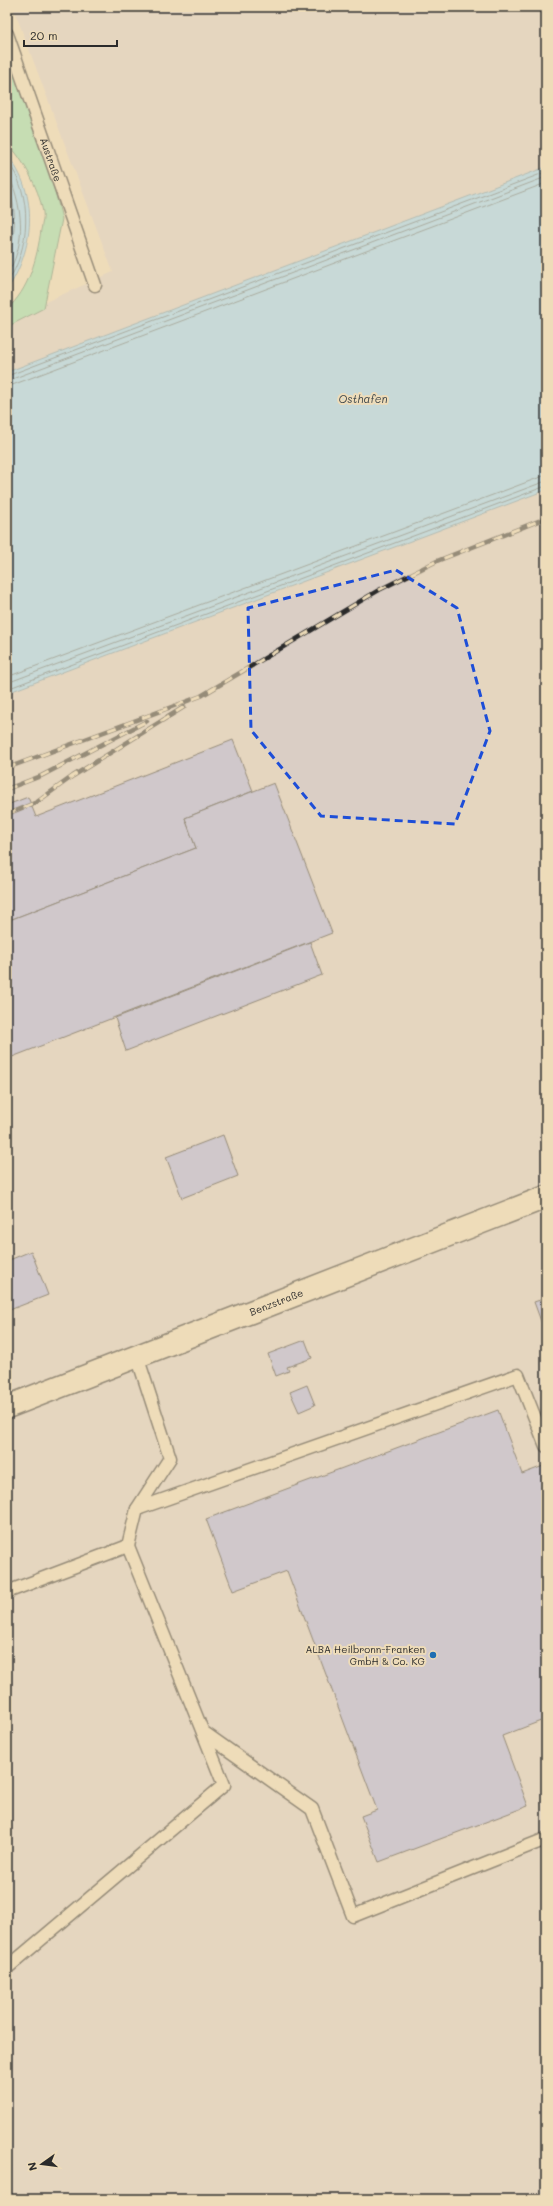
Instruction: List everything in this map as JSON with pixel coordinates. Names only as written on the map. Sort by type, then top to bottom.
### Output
[{"type":"street","name":"Benzstraße","points":[[7,1407],[546,1197]]},
{"type":"lane","name":"Austraße","points":[[7,34],[95,285]]},
{"type":"lane","points":[[7,1968],[224,1785],[128,1546],[137,1509],[170,1458],[137,1356]]},
{"type":"lane","points":[[137,1509],[518,1375],[546,1446]]},
{"type":"lane","points":[[7,1592],[128,1546]]},
{"type":"lane","points":[[203,1732],[312,1809],[353,1916],[546,1839]]},
{"type":"highlighted area","points":[[396,570],[457,608],[490,731],[455,824],[321,816],[251,730],[248,608]]},
{"type":"shaded area","points":[[13,7],[546,7],[546,167],[7,372],[7,319],[113,272]]},
{"type":"shaded area","points":[[546,490],[546,2199],[7,2199],[7,693]]},
{"type":"green space","points":[[7,55],[54,187],[62,219],[44,308],[7,327],[7,309],[21,293],[31,273],[39,241],[43,212],[38,193],[30,174],[7,142]]},
{"type":"water","points":[[7,155],[18,170],[25,187],[29,204],[30,222],[28,240],[23,258],[7,290]]},
{"type":"water","name":"Osthafen","points":[[546,167],[546,490],[7,693],[7,372]]},
{"type":"building","points":[[233,740],[253,791],[185,818],[196,848],[7,921],[7,805],[28,797],[36,817]]},
{"type":"building","points":[[274,783],[332,933],[7,1059],[7,921],[196,848],[185,818]]},
{"type":"building","points":[[310,942],[322,975],[126,1051],[115,1018]]},
{"type":"building","points":[[223,1135],[238,1176],[182,1198],[166,1157]]},
{"type":"building","points":[[31,1251],[48,1295],[7,1311],[7,1261]]},
{"type":"building","points":[[546,1298],[546,1335],[534,1302]]},
{"type":"building","points":[[305,1340],[312,1358],[287,1367],[289,1371],[276,1376],[268,1354]]},
{"type":"building","points":[[307,1385],[315,1405],[299,1412],[290,1392]]},
{"type":"building","name":"ALBA Heilbronn-Franken GmbH & Co. KG","points":[[498,1410],[522,1474],[546,1465],[546,1719],[502,1736],[528,1806],[379,1862],[361,1816],[377,1810],[287,1571],[233,1591],[206,1519]]},
{"type":"railway","points":[[7,768],[201,696],[379,590],[437,561],[546,518]]},
{"type":"railway","points":[[7,814],[37,802],[73,776],[184,707]]},
{"type":"railway","points":[[7,789],[41,776],[147,721]]},
{"type":"place","name":"ALBA Heilbronn-Franken GmbH & Co. KG","points":[[433,1655]]}]
